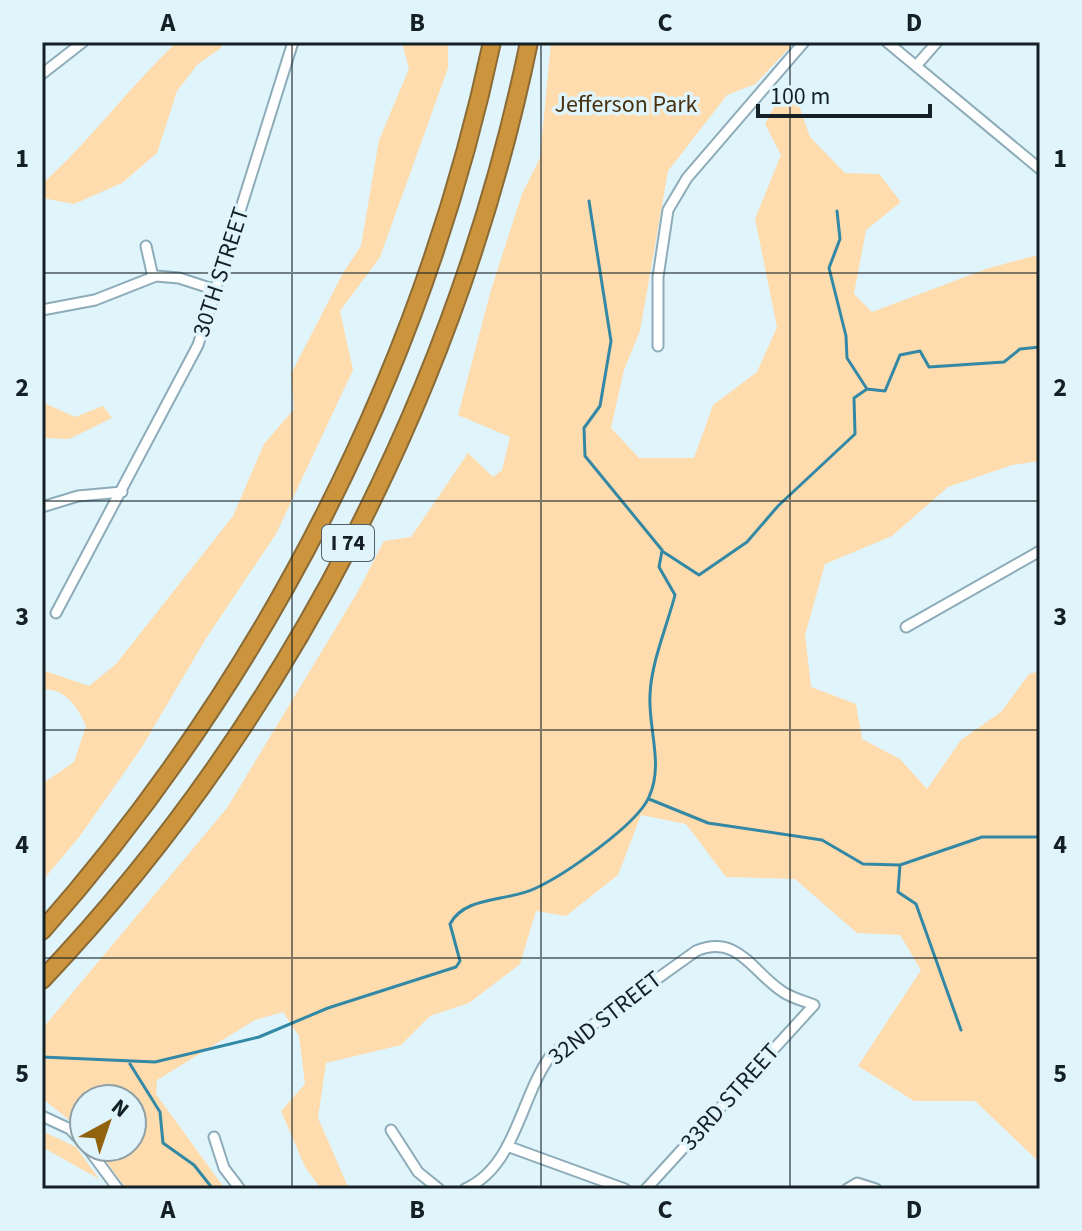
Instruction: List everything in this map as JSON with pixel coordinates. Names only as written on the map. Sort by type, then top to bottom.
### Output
[{"type":"highway","name":"I 74","points":[[42,931],[111,848],[210,713],[265,624],[332,499],[372,415],[418,300],[457,181],[492,42]]},
{"type":"highway","name":"I 74","points":[[42,980],[127,881],[207,777],[265,690],[329,580],[394,449],[442,334],[489,195],[529,42]]},
{"type":"street","points":[[42,74],[83,42]]},
{"type":"street","name":"30TH STREET","points":[[56,613],[187,371],[216,290],[293,42]]},
{"type":"street","points":[[658,346],[658,277],[668,210],[687,178],[804,42]]},
{"type":"street","points":[[887,42],[1040,169]]},
{"type":"street","points":[[916,66],[937,42]]},
{"type":"street","points":[[146,246],[153,277]]},
{"type":"street","points":[[42,310],[95,300],[153,277],[179,278],[216,290]]},
{"type":"street","points":[[42,507],[89,494],[122,492]]},
{"type":"street","points":[[906,627],[1040,551]]},
{"type":"street","name":"32ND STREET","points":[[465,1189],[478,1183],[507,1146],[538,1074],[552,1054],[680,961],[714,946],[734,949],[783,992],[814,1005]]},
{"type":"street","name":"33RD STREET","points":[[646,1189],[814,1005]]},
{"type":"street","points":[[42,1116],[68,1128]]},
{"type":"street","points":[[391,1130],[418,1172],[439,1189]]},
{"type":"street","points":[[214,1137],[224,1168],[240,1189]]},
{"type":"street","points":[[507,1146],[625,1189]]},
{"type":"street","points":[[98,1163],[118,1189]]},
{"type":"street","points":[[847,1189],[857,1183],[876,1189]]},
{"type":"green space","points":[[177,42],[222,42],[221,48],[198,64],[177,91],[157,153],[122,183],[74,204],[42,198],[42,184]]},
{"type":"green space","points":[[402,42],[448,42],[448,68],[380,257],[340,311],[353,370],[276,534],[205,640],[142,747],[80,836],[42,881],[42,784],[74,762],[86,726],[75,706],[64,695],[42,690],[42,670],[89,686],[116,664],[233,516],[264,444],[294,409],[291,374],[343,273],[361,246],[379,140],[409,69]]},
{"type":"green space","name":"Jefferson Park","points":[[551,42],[795,42],[755,84],[727,95],[668,171],[640,331],[624,370],[611,428],[639,458],[694,458],[713,405],[757,372],[777,327],[755,219],[781,155],[765,124],[784,88],[795,94],[810,137],[845,173],[879,174],[901,202],[866,230],[854,294],[872,312],[989,268],[1034,256],[1040,258],[1040,461],[1012,465],[948,487],[892,536],[825,564],[805,635],[811,687],[856,704],[862,739],[900,759],[927,789],[961,740],[1001,712],[1029,674],[1040,671],[1040,1163],[975,1101],[914,1101],[858,1066],[921,970],[900,935],[857,933],[795,879],[726,877],[686,824],[641,815],[618,875],[566,916],[536,911],[520,964],[469,1003],[430,1016],[401,1045],[326,1063],[318,1118],[349,1189],[321,1189],[305,1167],[281,1111],[305,1084],[299,1036],[283,1012],[255,1020],[157,1080],[156,1094],[225,1189],[126,1189],[107,1163],[148,1163],[148,1083],[68,1083],[68,1119],[42,1098],[42,1029],[227,808],[357,593],[384,541],[411,537],[468,453],[493,477],[502,470],[510,437],[458,415],[491,290],[522,194],[540,158]]},
{"type":"green space","points":[[42,402],[75,417],[103,406],[112,418],[69,439],[42,438]]},
{"type":"green space","points":[[42,1131],[68,1143],[68,1162],[42,1147]]},
{"type":"green space","points":[[70,1163],[88,1163],[99,1179]]},
{"type":"waterway","points":[[589,201],[611,341],[600,406],[584,428],[585,456],[662,550]]},
{"type":"waterway","points":[[837,211],[840,239],[829,268],[846,336],[847,358],[867,389]]},
{"type":"waterway","points":[[42,1057],[155,1062],[259,1037],[328,1008],[456,967],[460,961],[450,924],[457,915],[477,904],[536,888],[564,872],[615,835],[649,797],[655,772],[651,683],[675,595],[659,567],[662,551],[699,575],[747,542],[778,506],[855,434],[854,398],[867,389],[885,391],[900,355],[920,351],[929,367],[1004,362],[1020,349],[1040,347]]},
{"type":"waterway","points":[[649,799],[708,823],[822,840],[863,864],[900,865],[982,837],[1040,837]]},
{"type":"waterway","points":[[900,865],[898,892],[916,904],[961,1030]]},
{"type":"waterway","points":[[130,1064],[160,1112],[163,1143],[194,1165],[213,1189]]}]
